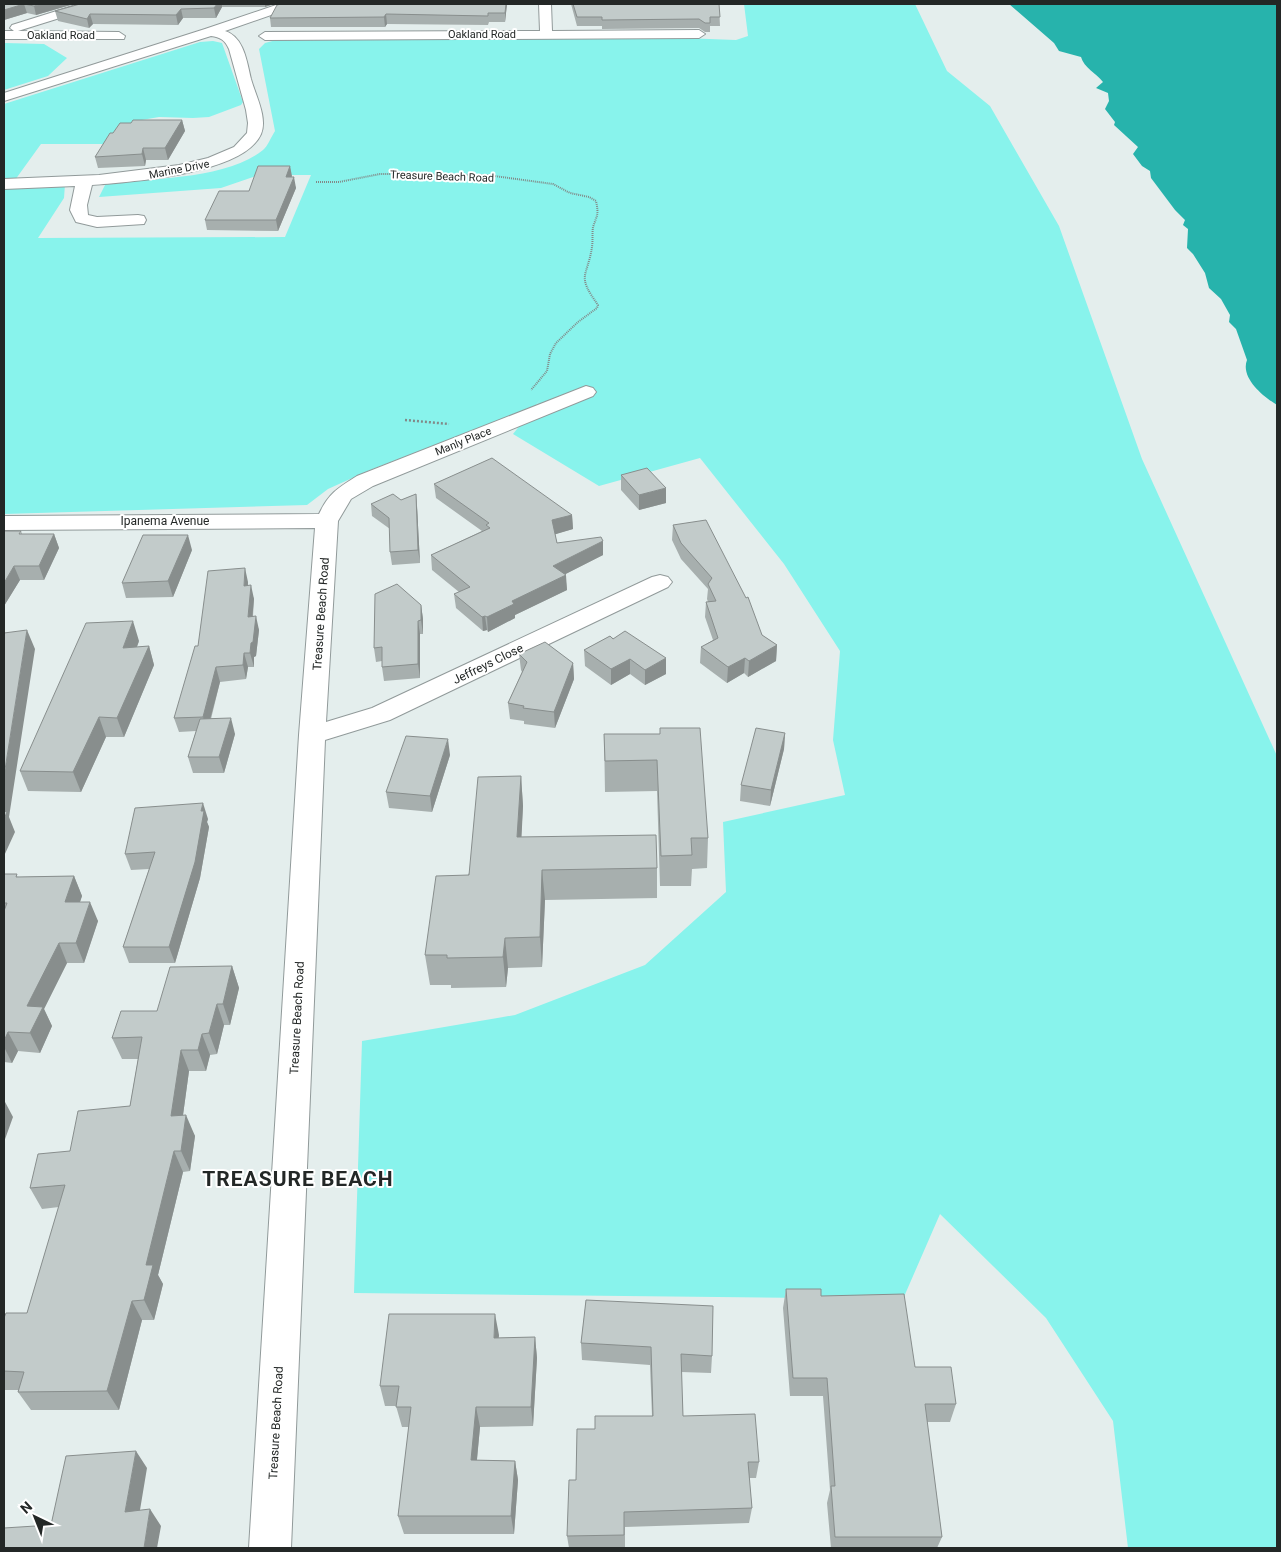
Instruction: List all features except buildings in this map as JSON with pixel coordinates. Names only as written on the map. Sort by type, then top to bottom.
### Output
[{"type":"street","points":[[4,34],[91,4]]},
{"type":"street","points":[[4,97],[210,32],[290,4]]},
{"type":"street","points":[[545,4],[546,34]]},
{"type":"street","name":"Marine Drive","points":[[4,184],[151,175],[193,168],[222,160],[247,144],[254,133],[255,123],[234,44],[228,37],[210,32]]},
{"type":"street","name":"Oakland Road","points":[[4,34],[119,36]]},
{"type":"street","name":"Oakland Road","points":[[265,36],[699,34]]},
{"type":"street","points":[[85,179],[78,208],[82,219],[97,222],[138,220]]},
{"type":"street","name":"Manly Place","points":[[343,494],[365,481],[586,392]]},
{"type":"street","name":"Treasure Beach Road","points":[[270,1548],[312,735],[327,521],[336,502],[343,494]]},
{"type":"street","name":"Ipanema Avenue","points":[[4,523],[327,521]]},
{"type":"street","name":"Jeffreys Close","points":[[312,735],[381,714],[660,582]]},
{"type":"path","name":"Treasure Beach Road","points":[[316,182],[339,182],[380,174],[435,173],[487,175],[552,184],[570,194],[589,197],[596,201],[599,214],[593,228],[592,247],[584,275],[586,288],[598,304],[598,308],[578,322],[556,343],[550,354],[547,371],[530,392]]},
{"type":"path","points":[[405,420],[456,425]]},
{"type":"shaded area","points":[[744,4],[915,4],[947,71],[990,106],[1059,226],[1142,459],[1277,756],[1277,1548],[1128,1548],[1113,1421],[1046,1318],[940,1214],[903,1299],[354,1293],[362,1041],[515,1015],[645,965],[726,892],[723,822],[845,795],[833,740],[840,651],[784,564],[700,458],[599,486],[513,434],[541,399],[534,407],[370,470],[328,489],[307,505],[4,514],[4,104],[200,42],[213,41],[222,43],[243,102],[241,105],[209,117],[159,117],[136,121],[111,144],[41,144],[10,187],[65,184],[64,198],[38,238],[285,237],[311,175],[259,175],[221,188],[99,197],[106,183],[188,176],[209,172],[248,160],[263,150],[275,131],[259,49],[265,43],[280,39],[628,36],[736,40],[748,36]]},
{"type":"shaded area","points":[[1009,4],[1277,4],[1277,405],[1260,392],[1250,380],[1246,367],[1247,360],[1236,329],[1229,322],[1230,315],[1221,299],[1209,288],[1205,273],[1187,248],[1188,229],[1183,225],[1185,220],[1151,178],[1150,171],[1142,166],[1133,154],[1138,147],[1114,125],[1115,122],[1105,109],[1109,101],[1108,93],[1096,88],[1103,82],[1087,67],[1081,57],[1059,51],[1054,43]]},
{"type":"shaded area","points":[[4,43],[44,44],[67,58],[48,76],[4,90]]},
{"type":"district","name":"TREASURE BEACH","points":[[298,1179]]}]
